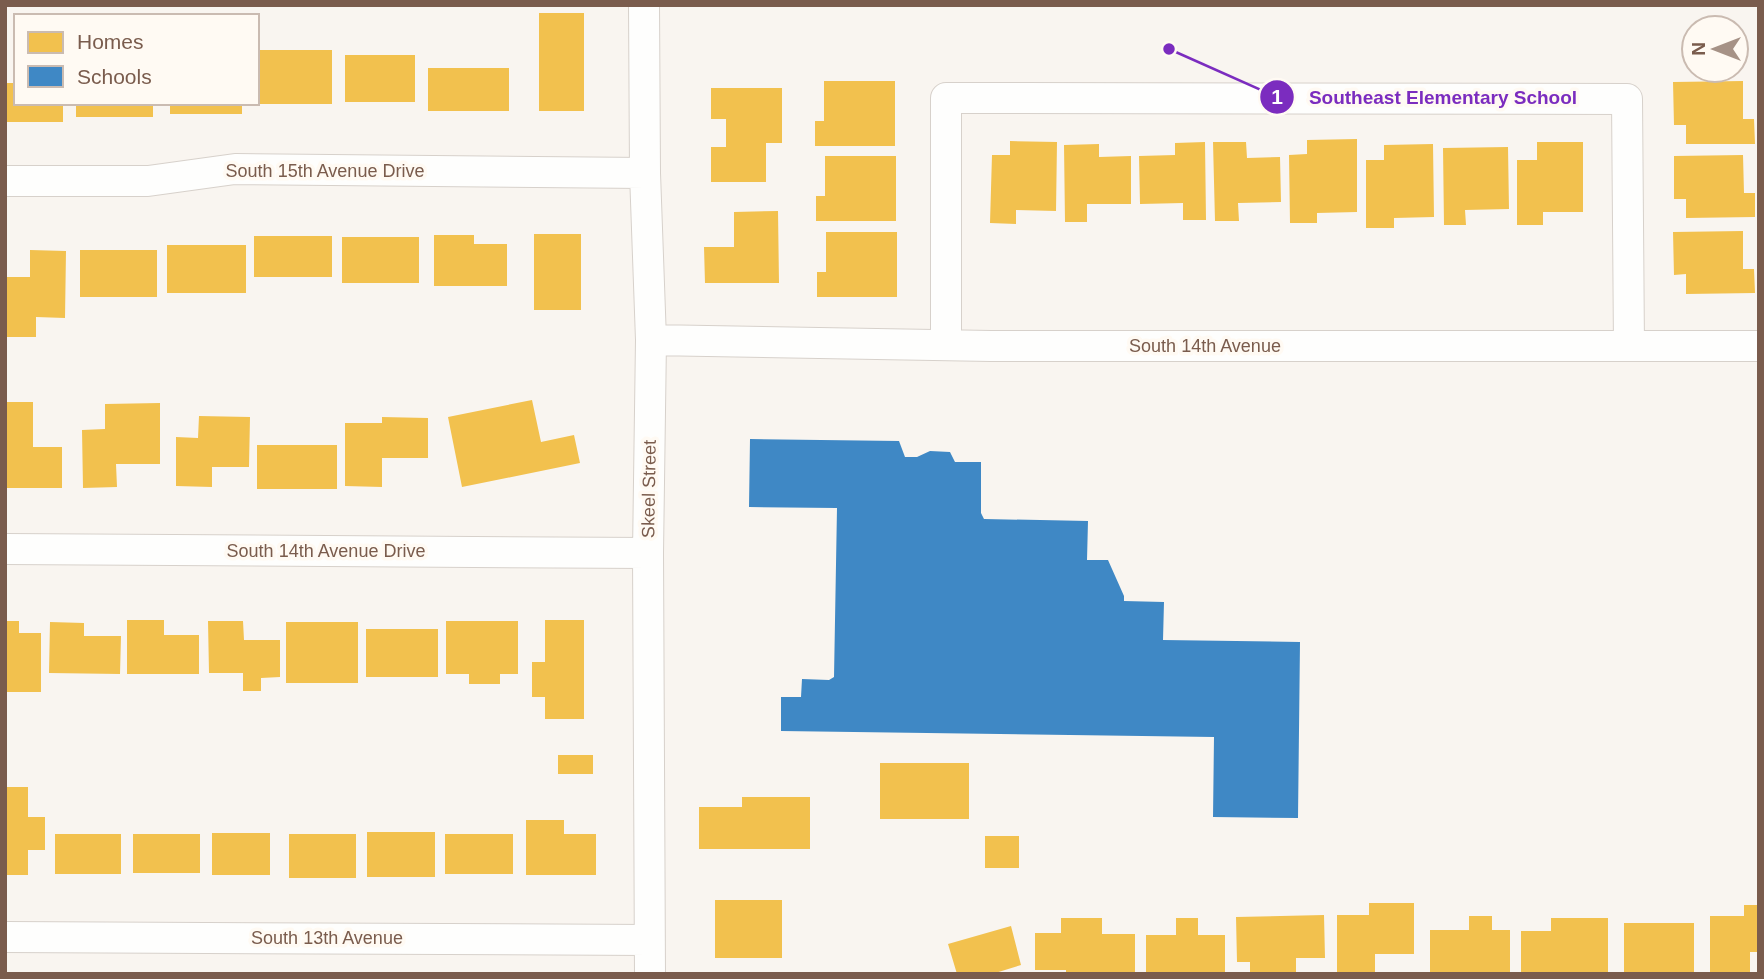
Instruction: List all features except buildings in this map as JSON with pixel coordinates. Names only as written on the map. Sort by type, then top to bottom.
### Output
[{"type":"street","name":"Skeel Street","points":[[645,5],[645,173],[651,340],[648,553],[650,974]]},
{"type":"street","points":[[946,345],[946,98],[1627,99],[1629,346]]},
{"type":"street","name":"South 15th Avenue Drive","points":[[5,181],[148,181],[235,169],[645,173]]},
{"type":"street","name":"South 14th Avenue","points":[[651,340],[946,345],[1759,346]]},
{"type":"street","name":"South 14th Avenue Drive","points":[[5,549],[648,553]]},
{"type":"street","name":"South 13th Avenue","points":[[5,937],[649,940]]},
{"type":"place","name":"Southeast Elementary School","points":[[1169,49]]}]
